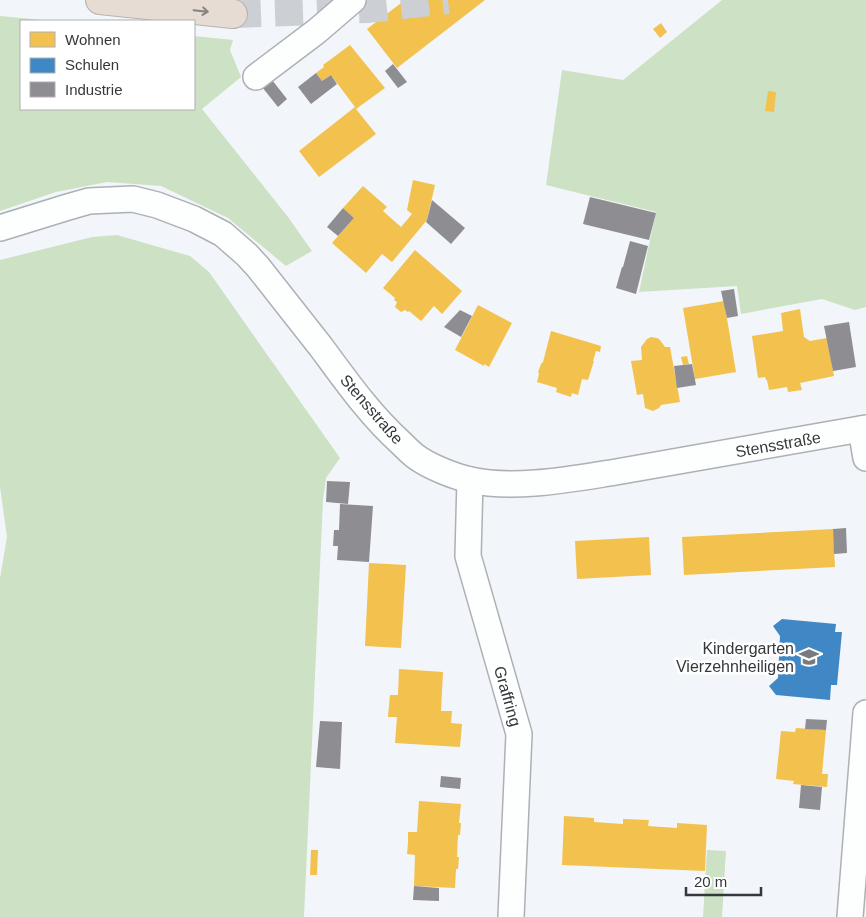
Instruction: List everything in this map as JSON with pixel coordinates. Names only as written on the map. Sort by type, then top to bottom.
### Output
[{"type":"highway","points":[[100,0],[233,14]]},
{"type":"street","points":[[256,77],[317,31],[353,0]]},
{"type":"street","name":"Stensstraße","points":[[0,228],[68,206],[90,201],[133,199],[157,205],[194,219],[223,234],[258,267],[357,396],[386,430],[415,456],[444,471],[470,480],[500,483],[531,483],[575,478],[863,428]]},
{"type":"street","points":[[863,428],[866,458]]},
{"type":"street","name":"Graffring","points":[[470,480],[468,556],[519,734],[511,917]]},
{"type":"street","points":[[850,917],[866,713]]},
{"type":"green space","points":[[722,0],[866,0],[866,307],[855,310],[822,299],[741,314],[737,286],[639,292],[656,212],[546,185],[562,70],[623,80]]},
{"type":"green space","points":[[0,16],[42,20],[20,20],[20,110],[195,110],[195,36],[233,40],[230,50],[241,77],[202,109],[288,217],[312,251],[286,266],[228,218],[161,186],[107,182],[56,192],[0,211]]},
{"type":"green space","points":[[117,235],[190,256],[209,272],[340,458],[326,478],[323,500],[304,917],[0,917],[0,578],[7,537],[0,487],[0,260],[92,237]]},
{"type":"green space","points":[[707,850],[726,851],[722,917],[703,917]]},
{"type":"building: Wohnen","points":[[405,0],[485,0],[397,68],[367,29]]},
{"type":"building: Wohnen","points":[[661,23],[667,32],[660,38],[653,29]]},
{"type":"building: Wohnen","points":[[350,45],[385,88],[356,109],[376,134],[319,177],[299,151],[355,107],[331,75],[322,81],[316,73],[324,67],[323,65]]},
{"type":"building: Wohnen","points":[[768,91],[776,92],[774,112],[765,111]]},
{"type":"building: Wohnen","points":[[413,180],[435,185],[427,220],[392,262],[382,254],[366,273],[332,243],[354,218],[343,208],[363,186],[387,207],[383,211],[401,227],[412,214],[407,210]]},
{"type":"building: Wohnen","points":[[415,250],[462,291],[442,314],[434,306],[421,321],[409,311],[401,312],[395,307],[397,302],[394,300],[395,298],[383,288]]},
{"type":"building: Wohnen","points":[[724,301],[736,372],[695,379],[683,308]]},
{"type":"building: Wohnen","points":[[478,305],[512,323],[489,367],[455,350]]},
{"type":"building: Wohnen","points":[[800,309],[804,337],[810,341],[827,338],[834,376],[800,383],[802,390],[788,392],[787,387],[769,390],[765,377],[758,378],[752,336],[783,331],[781,313]]},
{"type":"building: Wohnen","points":[[551,331],[601,346],[600,352],[596,351],[588,380],[582,379],[578,395],[572,393],[571,397],[556,392],[557,388],[537,382],[538,372],[543,362]]},
{"type":"building: Wohnen","points":[[651,337],[660,340],[665,347],[670,347],[680,402],[661,405],[653,411],[645,408],[643,394],[637,395],[631,361],[642,360],[641,347]]},
{"type":"building: Wohnen","points":[[687,356],[689,364],[683,365],[681,357]]},
{"type":"building: Wohnen","points":[[833,529],[835,567],[684,575],[682,537]]},
{"type":"building: Wohnen","points":[[649,537],[651,575],[577,579],[575,541]]},
{"type":"building: Wohnen","points":[[369,563],[406,565],[401,648],[365,646]]},
{"type":"building: Wohnen","points":[[399,669],[443,672],[441,711],[452,711],[451,723],[462,724],[460,747],[395,743],[397,717],[388,716],[390,695],[398,695]]},
{"type":"building: Wohnen","points":[[796,728],[826,730],[822,774],[828,774],[827,787],[793,784],[794,781],[776,779],[781,731],[795,732]]},
{"type":"building: Wohnen","points":[[419,801],[461,804],[457,857],[459,857],[455,888],[414,886],[415,855],[407,854],[408,832],[417,832]]},
{"type":"building: Wohnen","points":[[564,816],[594,818],[594,822],[623,824],[623,819],[649,820],[648,826],[677,828],[677,823],[707,825],[705,871],[562,865]]},
{"type":"building: Wohnen","points":[[311,850],[318,850],[317,875],[310,875]]},
{"type":"building: Schulen","name":"Kindergarten Vierzehnheiligen","points":[[782,619],[836,624],[835,632],[842,632],[837,685],[831,685],[830,700],[776,695],[769,686],[778,678],[780,636],[773,626]]},
{"type":"building: Industrie","points":[[393,64],[407,82],[398,88],[385,71]]},
{"type":"building: Industrie","points":[[316,73],[322,81],[331,75],[337,84],[311,104],[298,87]]},
{"type":"building: Industrie","points":[[272,80],[287,99],[278,107],[262,87]]},
{"type":"building: Industrie","points":[[590,197],[656,213],[649,240],[583,224]]},
{"type":"building: Industrie","points":[[432,200],[465,228],[451,244],[426,222]]},
{"type":"building: Industrie","points":[[343,208],[354,218],[338,236],[327,227]]},
{"type":"building: Industrie","points":[[630,241],[648,246],[636,294],[616,288]]},
{"type":"building: Industrie","points":[[734,289],[738,316],[727,318],[721,291]]},
{"type":"building: Industrie","points":[[460,310],[472,316],[461,337],[444,327]]},
{"type":"building: Industrie","points":[[849,322],[856,367],[833,371],[824,326]]},
{"type":"building: Industrie","points":[[692,364],[696,385],[677,388],[674,366]]},
{"type":"building: Industrie","points":[[327,481],[350,482],[348,504],[326,502]]},
{"type":"building: Industrie","points":[[340,504],[373,506],[369,562],[337,560],[338,546],[333,546],[334,530],[339,530]]},
{"type":"building: Industrie","points":[[846,528],[847,553],[834,554],[833,529]]},
{"type":"building: Industrie","points":[[806,719],[827,720],[826,730],[805,729]]},
{"type":"building: Industrie","points":[[320,721],[342,722],[340,769],[316,767]]},
{"type":"building: Industrie","points":[[441,776],[461,778],[460,789],[440,787]]},
{"type":"building: Industrie","points":[[801,785],[822,787],[820,810],[799,808]]},
{"type":"building: Industrie","points":[[414,886],[439,888],[439,901],[413,900]]},
{"type":"tunnel","points":[[233,14],[367,9],[448,0]]},
{"type":"place","name":"Kindergarten Vierzehnheiligen","points":[[809,657]]}]
